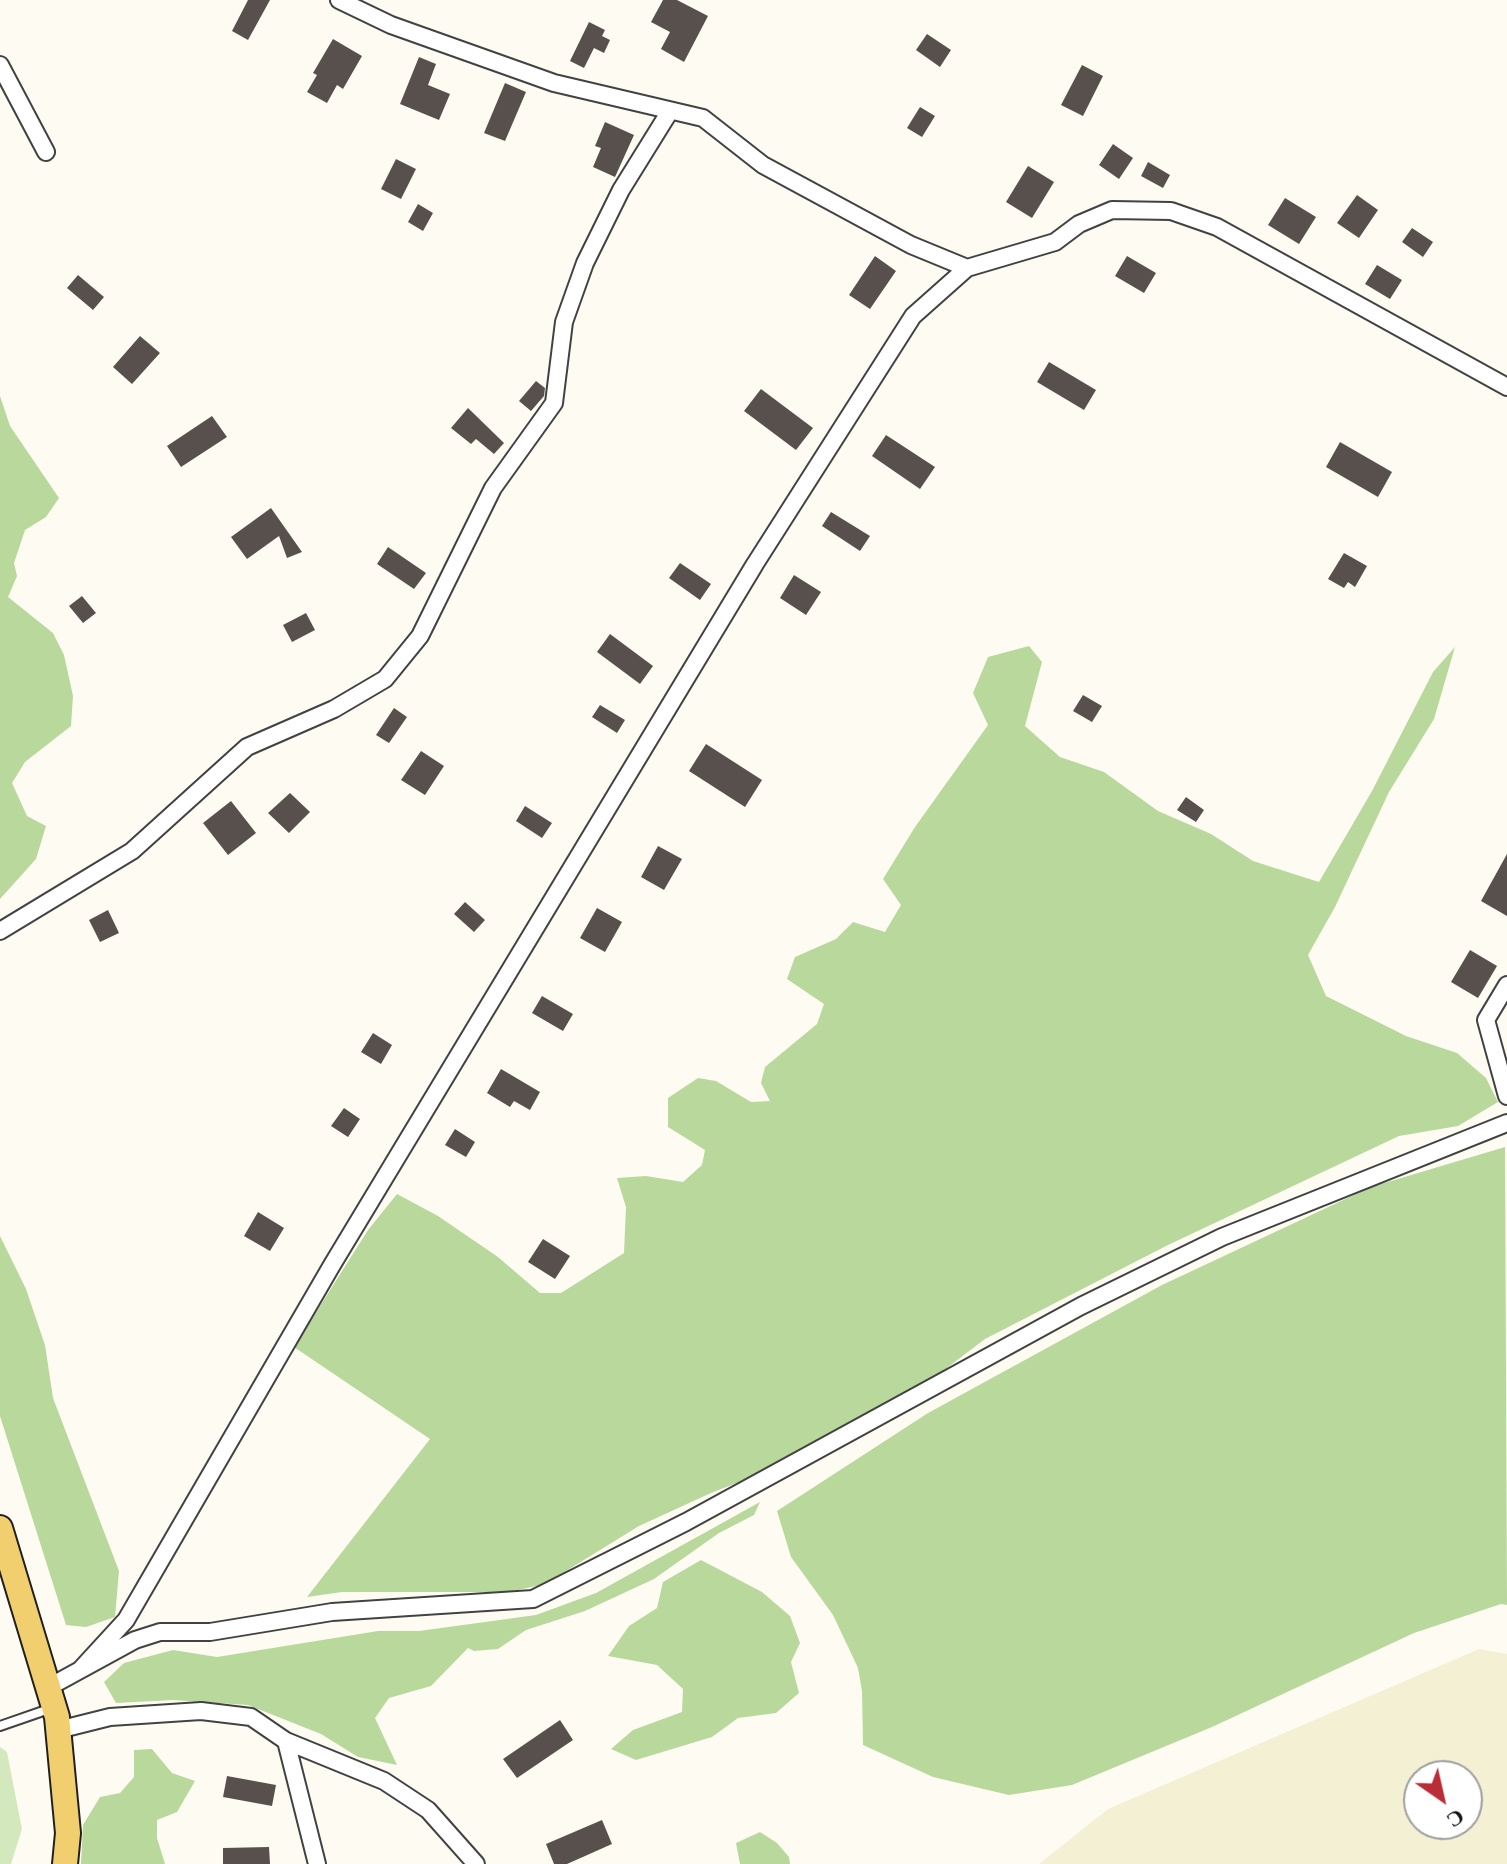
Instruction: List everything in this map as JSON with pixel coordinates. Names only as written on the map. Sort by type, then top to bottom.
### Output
[{"type":"main road","points":[[0,1528],[54,1708],[68,1833],[65,1864]]},
{"type":"street","points":[[339,0],[391,25],[554,83],[703,118],[763,165],[911,245],[967,268]]},
{"type":"street","points":[[0,65],[46,152]]},
{"type":"street","points":[[0,931],[132,851],[247,747],[334,709],[385,679],[420,636],[493,488],[554,403],[564,322],[585,263],[621,190],[670,111]]},
{"type":"street","points":[[476,1864],[428,1810],[384,1781],[286,1741],[251,1717],[201,1711],[110,1717],[54,1708],[81,1669],[126,1620],[332,1265],[755,564],[913,316],[967,268],[1055,242],[1079,224],[1112,210],[1171,211],[1217,227],[1507,387]]},
{"type":"street","points":[[1507,985],[1486,1020],[1507,1096]]},
{"type":"street","points":[[81,1669],[135,1640],[160,1632],[210,1632],[332,1612],[533,1599],[590,1573],[1123,1285],[1222,1237],[1507,1123]]},
{"type":"street","points":[[286,1741],[317,1864]]},
{"type":"lane","points":[[0,1726],[54,1708]]},
{"type":"shaded area","points":[[1479,1649],[1507,1654],[1507,1864],[1039,1864],[1108,1809]]},
{"type":"green space","points":[[0,396],[10,426],[59,498],[46,517],[25,530],[14,563],[17,576],[8,597],[53,633],[64,655],[73,696],[71,726],[25,762],[12,783],[27,816],[46,826],[36,859],[0,899]]},
{"type":"green space","points":[[1029,646],[1042,662],[1025,726],[1060,757],[1104,772],[1158,811],[1211,834],[1253,861],[1319,882],[1372,791],[1433,672],[1455,647],[1434,719],[1389,792],[1335,907],[1308,955],[1326,996],[1406,1036],[1457,1053],[1486,1078],[1498,1102],[1458,1126],[1399,1136],[1168,1245],[985,1339],[931,1380],[783,1465],[639,1526],[545,1584],[509,1592],[342,1592],[307,1597],[430,1439],[294,1347],[368,1230],[397,1194],[438,1216],[498,1257],[540,1293],[561,1293],[624,1253],[626,1207],[617,1178],[646,1176],[683,1182],[702,1165],[705,1150],[668,1127],[668,1098],[698,1078],[716,1081],[751,1102],[770,1101],[761,1083],[765,1067],[817,1024],[824,1004],[787,979],[795,957],[836,939],[853,922],[885,932],[901,905],[883,879],[915,827],[988,725],[973,693],[988,657]]},
{"type":"green space","points":[[1505,1147],[1507,1605],[1501,1604],[1414,1633],[1212,1727],[1072,1785],[1009,1795],[933,1777],[863,1745],[862,1691],[858,1668],[833,1615],[791,1557],[777,1511],[928,1413],[1162,1285],[1371,1187]]},
{"type":"green space","points":[[0,1236],[26,1289],[45,1345],[53,1398],[119,1571],[115,1617],[86,1627],[66,1625],[0,1416]]},
{"type":"green space","points":[[760,1502],[754,1515],[719,1533],[654,1579],[585,1611],[526,1630],[498,1649],[474,1651],[468,1648],[431,1686],[389,1698],[375,1718],[397,1765],[358,1757],[321,1734],[248,1705],[173,1700],[116,1703],[104,1682],[124,1663],[173,1650],[217,1657],[378,1631],[419,1631],[536,1615],[596,1593]]},
{"type":"green space","points":[[701,1560],[762,1592],[790,1616],[800,1643],[791,1662],[799,1693],[776,1713],[738,1718],[712,1737],[636,1760],[611,1749],[633,1730],[682,1712],[683,1689],[657,1665],[608,1656],[629,1626],[657,1608],[663,1582]]},
{"type":"green space","points":[[0,1747],[7,1752],[22,1829],[11,1864],[0,1864]]},
{"type":"green space","points":[[152,1749],[172,1773],[195,1781],[177,1812],[157,1820],[157,1838],[165,1864],[81,1864],[83,1825],[100,1797],[120,1793],[134,1777],[134,1750]]},
{"type":"green space","points":[[760,1832],[777,1843],[789,1857],[790,1864],[740,1864],[736,1843]]},
{"type":"building","points":[[248,0],[270,0],[248,40],[232,31]]},
{"type":"building","points":[[663,0],[677,0],[708,16],[684,62],[661,49],[670,32],[651,22]]},
{"type":"building","points":[[589,22],[605,30],[602,36],[610,40],[604,53],[594,48],[584,68],[570,61]]},
{"type":"building","points":[[927,34],[951,50],[940,67],[916,50]]},
{"type":"building","points":[[333,39],[362,56],[343,89],[337,85],[327,103],[307,92],[317,75],[313,73]]},
{"type":"building","points":[[419,57],[436,64],[428,85],[450,94],[439,120],[400,104]]},
{"type":"building","points":[[1082,65],[1103,76],[1083,116],[1061,105]]},
{"type":"building","points":[[505,83],[526,92],[505,141],[484,133]]},
{"type":"building","points":[[920,107],[935,116],[922,137],[907,128]]},
{"type":"building","points":[[605,122],[634,135],[615,177],[593,167],[601,148],[595,146]]},
{"type":"building","points":[[1113,144],[1133,158],[1119,179],[1099,165]]},
{"type":"building","points":[[396,159],[416,169],[401,199],[381,189]]},
{"type":"building","points":[[1148,162],[1170,175],[1163,188],[1141,176]]},
{"type":"building","points":[[1028,166],[1054,182],[1032,218],[1006,202]]},
{"type":"building","points":[[1357,195],[1378,210],[1359,238],[1337,223]]},
{"type":"building","points":[[1285,198],[1316,217],[1299,244],[1268,225]]},
{"type":"building","points":[[418,204],[433,213],[423,231],[408,222]]},
{"type":"building","points":[[1412,228],[1433,242],[1423,257],[1402,242]]},
{"type":"building","points":[[875,256],[896,271],[870,309],[849,295]]},
{"type":"building","points":[[1127,256],[1156,273],[1144,293],[1115,276]]},
{"type":"building","points":[[1377,265],[1402,280],[1390,299],[1365,284]]},
{"type":"building","points":[[78,275],[104,297],[93,310],[67,288]]},
{"type":"building","points":[[140,336],[160,353],[132,384],[113,367]]},
{"type":"building","points":[[1049,362],[1096,390],[1084,410],[1037,382]]},
{"type":"building","points":[[536,381],[545,388],[544,396],[531,411],[519,401]]},
{"type":"building","points":[[761,389],[813,428],[796,450],[744,411]]},
{"type":"building","points":[[468,408],[504,443],[494,454],[476,439],[471,444],[451,428]]},
{"type":"building","points":[[212,416],[227,437],[181,467],[167,446]]},
{"type":"building","points":[[886,435],[935,467],[920,489],[872,456]]},
{"type":"building","points":[[1340,442],[1392,472],[1378,497],[1326,467]]},
{"type":"building","points":[[271,508],[302,552],[287,558],[279,536],[247,559],[231,537]]},
{"type":"building","points":[[831,512],[870,536],[860,551],[822,526]]},
{"type":"building","points":[[388,547],[426,573],[414,589],[377,564]]},
{"type":"building","points":[[1344,553],[1367,566],[1355,587],[1348,582],[1344,588],[1328,579]]},
{"type":"building","points":[[680,563],[711,584],[700,600],[669,578]]},
{"type":"building","points":[[794,575],[821,592],[806,615],[780,598]]},
{"type":"building","points":[[82,596],[96,613],[83,623],[69,606]]},
{"type":"building","points":[[306,613],[315,630],[292,642],[283,625]]},
{"type":"building","points":[[610,634],[653,666],[640,684],[597,652]]},
{"type":"building","points":[[1083,695],[1102,706],[1092,722],[1073,711]]},
{"type":"building","points":[[600,705],[625,720],[617,733],[592,717]]},
{"type":"building","points":[[394,708],[407,717],[389,743],[376,735]]},
{"type":"building","points":[[706,744],[762,780],[745,807],[689,771]]},
{"type":"building","points":[[421,751],[444,766],[425,795],[401,780]]},
{"type":"building","points":[[290,793],[310,812],[289,833],[268,813]]},
{"type":"building","points":[[1186,797],[1204,810],[1196,822],[1177,810]]},
{"type":"building","points":[[231,801],[256,833],[228,855],[203,823]]},
{"type":"building","points":[[525,806],[552,823],[542,838],[516,821]]},
{"type":"building","points":[[658,846],[682,859],[664,890],[641,877]]},
{"type":"building","points":[[1507,854],[1507,916],[1481,901]]},
{"type":"building","points":[[465,902],[485,920],[474,932],[454,914]]},
{"type":"building","points":[[597,908],[622,922],[605,952],[580,938]]},
{"type":"building","points":[[108,910],[119,933],[100,942],[89,920]]},
{"type":"building","points":[[1470,950],[1497,966],[1478,998],[1451,982]]},
{"type":"building","points":[[542,996],[573,1014],[563,1031],[532,1013]]},
{"type":"building","points":[[373,1033],[392,1045],[381,1064],[361,1052]]},
{"type":"building","points":[[501,1069],[540,1092],[530,1110],[514,1101],[510,1107],[487,1093]]},
{"type":"building","points":[[344,1108],[360,1119],[348,1137],[331,1126]]},
{"type":"building","points":[[455,1129],[475,1142],[466,1157],[445,1145]]},
{"type":"building","points":[[258,1212],[284,1228],[270,1251],[244,1236]]},
{"type":"building","points":[[543,1239],[570,1256],[555,1279],[528,1262]]},
{"type":"building","points":[[560,1720],[573,1740],[517,1778],[503,1759]]},
{"type":"building","points":[[227,1776],[276,1785],[272,1806],[223,1797]]},
{"type":"building","points":[[602,1820],[612,1844],[567,1864],[554,1864],[546,1844]]},
{"type":"building","points":[[269,1847],[270,1864],[223,1864],[223,1848]]}]
